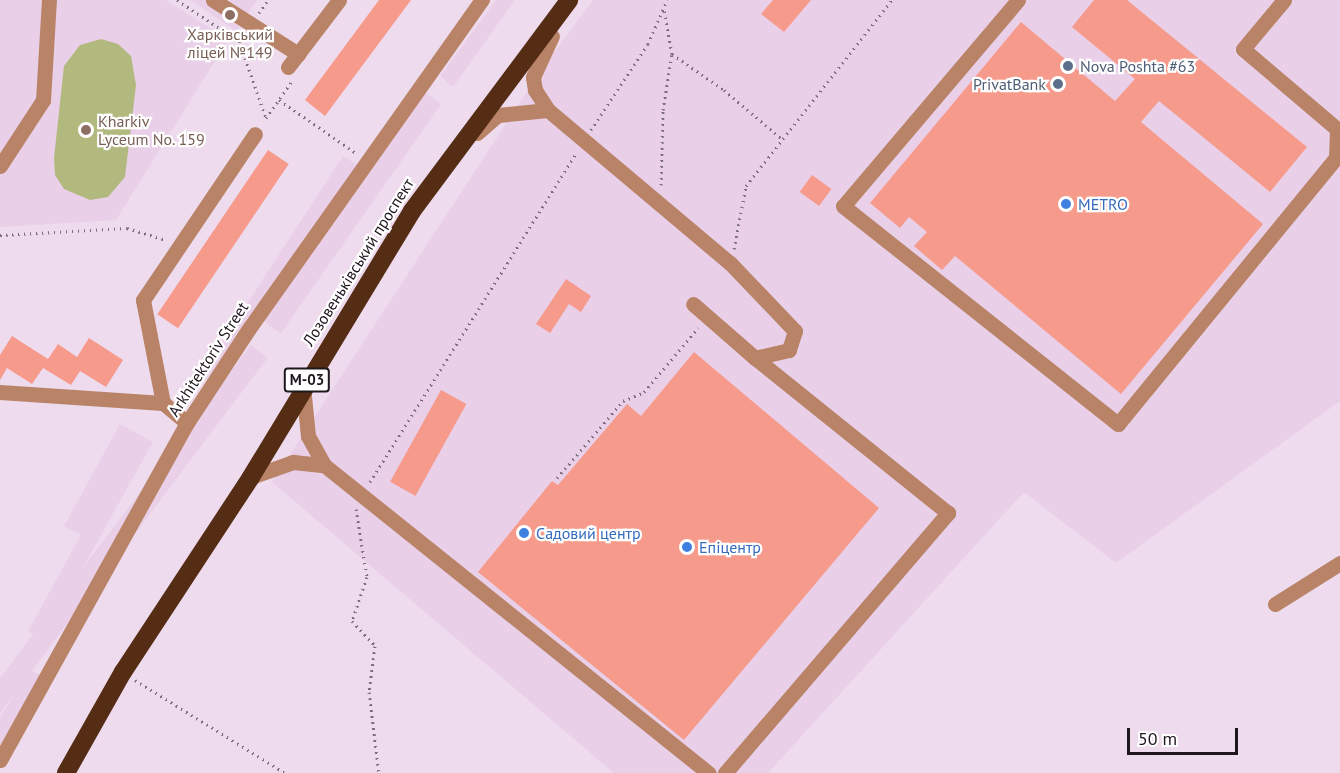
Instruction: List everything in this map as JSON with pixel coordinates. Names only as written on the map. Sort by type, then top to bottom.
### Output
[{"type":"highway","name":"Лозовеньківський проспект","points":[[66,773],[123,672],[250,477],[303,386],[412,211],[569,0]]},
{"type":"street","points":[[0,166],[44,100],[49,0]]},
{"type":"street","points":[[213,0],[298,54]]},
{"type":"street","points":[[288,67],[339,0]]},
{"type":"street","name":"Arkhitektoriv Street","points":[[0,760],[187,423],[482,0]]},
{"type":"street","points":[[579,0],[542,50],[533,77],[535,90],[549,110],[730,263],[795,331],[789,350],[755,358]]},
{"type":"street","points":[[1017,0],[843,206],[1118,424],[1336,158],[1337,129],[1243,49],[1284,0]]},
{"type":"street","points":[[412,211],[435,193],[482,127],[498,115],[549,110]]},
{"type":"street","points":[[163,403],[143,300],[255,134]]},
{"type":"street","points":[[693,304],[755,358],[948,513],[725,773]]},
{"type":"street","points":[[303,386],[308,436],[324,465],[709,773]]},
{"type":"street","points":[[0,392],[163,403],[187,423]]},
{"type":"street","points":[[250,477],[293,462],[324,465]]},
{"type":"street","points":[[1275,604],[1340,563]]},
{"type":"path","points":[[177,0],[239,41],[266,118]]},
{"type":"path","points":[[370,482],[499,272],[648,44],[667,0]]},
{"type":"path","points":[[730,263],[743,217],[746,186],[892,0]]},
{"type":"path","points":[[661,204],[663,110],[672,54],[664,9]]},
{"type":"path","points":[[672,54],[724,90],[782,139]]},
{"type":"path","points":[[255,134],[297,74],[288,67]]},
{"type":"path","points":[[279,100],[368,161]]},
{"type":"path","points":[[0,235],[127,228],[179,244]]},
{"type":"path","points":[[557,478],[623,401],[644,392],[703,322]]},
{"type":"path","points":[[355,505],[367,577],[352,621],[375,646],[369,692],[379,773]]},
{"type":"path","points":[[123,672],[285,773]]},
{"type":"shaded area","name":"Kharkiv Lyceum No. 159","points":[[0,0],[166,0],[228,40],[116,220],[0,227]]},
{"type":"shaded area","name":"Харківський ліцей №149","points":[[190,0],[257,0],[236,31]]},
{"type":"shaded area","points":[[496,0],[515,0],[453,87],[440,76]]},
{"type":"shaded area","points":[[593,0],[1340,0],[1340,401],[1116,563],[1024,492],[768,773],[614,773],[272,482],[539,73]]},
{"type":"shaded area","points":[[424,92],[441,104],[281,333],[263,321]]},
{"type":"shaded area","points":[[343,156],[357,165],[215,385],[200,376]]},
{"type":"shaded area","points":[[251,345],[268,358],[0,713],[0,678]]},
{"type":"shaded area","points":[[120,424],[153,442],[43,639],[28,631],[81,535],[64,526]]},
{"type":"shaded area","points":[[29,669],[41,676],[0,745],[0,718]]},
{"type":"green space","points":[[101,39],[118,44],[131,56],[136,85],[125,177],[108,197],[90,200],[64,189],[55,175],[54,158],[64,66],[80,45]]},
{"type":"building","points":[[379,0],[411,0],[325,116],[305,100]]},
{"type":"building","points":[[773,0],[811,0],[784,32],[761,14]]},
{"type":"building","name":"METRO","points":[[1094,0],[1127,0],[1307,147],[1270,192],[1159,101],[1141,122],[1263,224],[1121,394],[955,256],[942,270],[914,246],[927,232],[909,217],[900,228],[870,203],[1021,22],[1115,101],[1135,79],[1072,27]]},
{"type":"building","points":[[268,150],[289,164],[178,328],[157,314]]},
{"type":"building","points":[[812,175],[831,189],[819,206],[800,192]]},
{"type":"building","points":[[566,279],[591,296],[581,312],[569,304],[550,333],[536,324]]},
{"type":"building","points":[[12,336],[48,359],[58,344],[77,357],[89,338],[123,360],[106,387],[80,371],[71,385],[43,368],[32,384],[7,368],[0,380],[0,355]]},
{"type":"building","name":"Епіцентр","points":[[694,352],[879,508],[684,740],[478,572],[552,481],[558,485],[627,404],[641,416]]},
{"type":"building","points":[[441,390],[466,404],[415,496],[390,482]]},
{"type":"place","name":"Харківський ліцей №149","points":[[230,15]]},
{"type":"place","name":"Nova Poshta #63","points":[[1068,66]]},
{"type":"place","name":"PrivatBank","points":[[1058,84]]},
{"type":"place","name":"Kharkiv Lyceum No. 159","points":[[86,130]]},
{"type":"place","name":"METRO","points":[[1066,204]]},
{"type":"place","name":"Садовий центр","points":[[524,533]]},
{"type":"place","name":"Епіцентр","points":[[687,547]]}]
